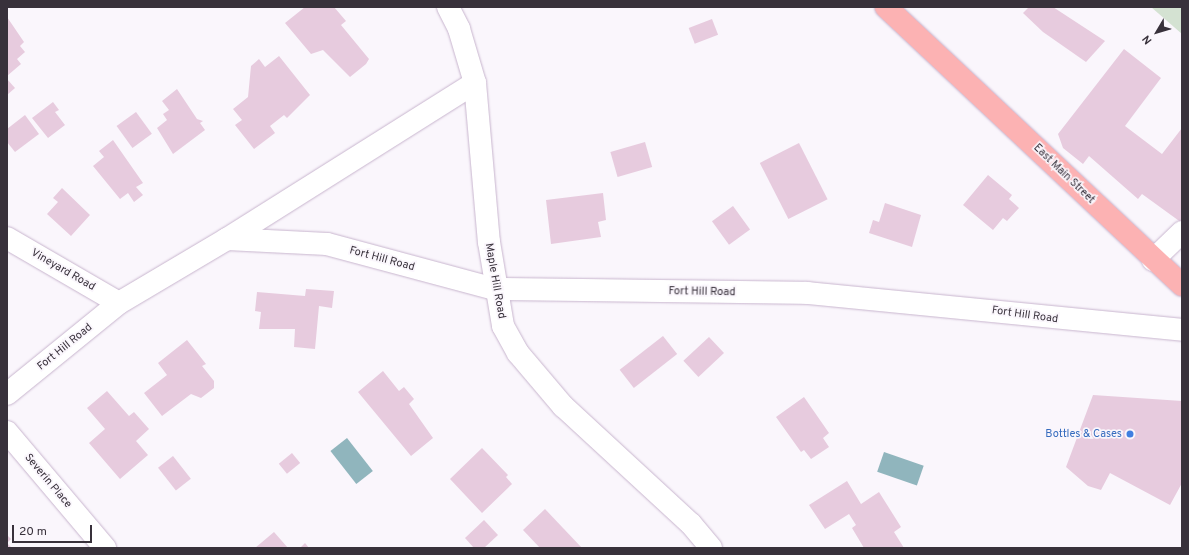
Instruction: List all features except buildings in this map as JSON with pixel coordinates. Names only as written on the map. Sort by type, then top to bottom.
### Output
[{"type":"main road","name":"East Main Street","points":[[886,7],[948,62],[1153,260],[1182,285]]},
{"type":"main road","name":"East Main Street","points":[[906,7],[948,62]]},
{"type":"street","name":"Maple Hill Road","points":[[448,7],[459,29],[475,83],[495,289],[503,326],[518,353],[563,406],[691,524],[711,548]]},
{"type":"street","name":"Fort Hill Road","points":[[7,394],[119,303],[226,239],[475,83]]},
{"type":"street","points":[[1153,260],[1182,232]]},
{"type":"street","name":"Vineyard Road","points":[[7,238],[119,303]]},
{"type":"street","name":"Fort Hill Road","points":[[226,239],[327,244],[495,289],[807,293],[1182,330]]},
{"type":"street","name":"Severin Place","points":[[7,432],[105,548]]},
{"type":"green space","points":[[1151,7],[1182,7],[1182,34]]},
{"type":"water","points":[[347,438],[373,471],[356,484],[330,451]]},
{"type":"water","points":[[884,452],[924,466],[917,486],[877,472]]},
{"type":"place","name":"Bottles & Cases","points":[[1130,434]]}]
